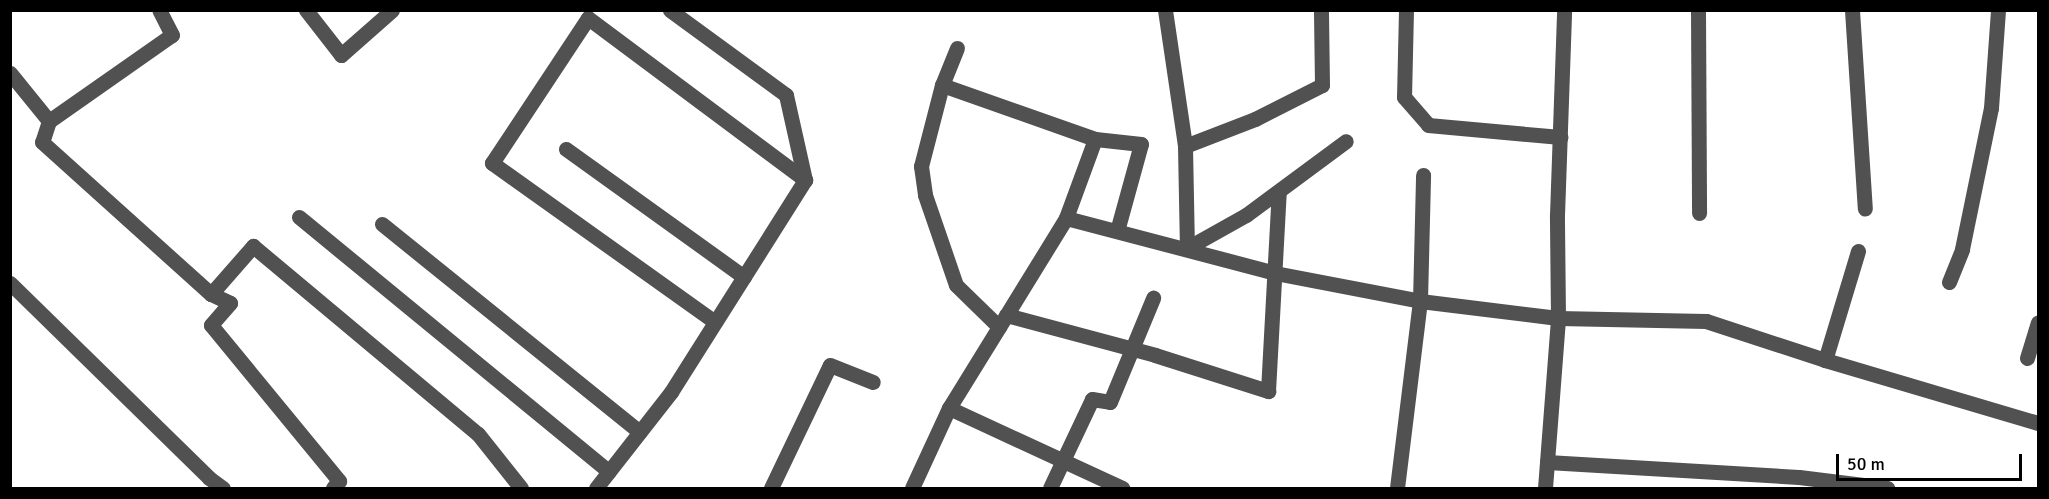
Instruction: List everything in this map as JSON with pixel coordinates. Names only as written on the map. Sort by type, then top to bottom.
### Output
[{"type":"street","points":[[159,10],[172,35],[50,121],[42,142],[211,294],[230,303],[211,325],[339,482],[333,489]]},
{"type":"street","points":[[306,10],[341,55],[392,10]]},
{"type":"street","points":[[596,489],[671,392],[805,180],[786,95],[670,10]]},
{"type":"street","points":[[1165,10],[1185,146],[1187,248]]},
{"type":"street","points":[[1185,146],[1255,119],[1322,85],[1321,10]]},
{"type":"street","points":[[1406,10],[1404,97],[1428,125],[1560,137]]},
{"type":"street","points":[[1545,489],[1558,318],[1557,215],[1564,10]]},
{"type":"street","points":[[1698,10],[1699,213]]},
{"type":"street","points":[[1852,10],[1865,209]]},
{"type":"street","points":[[1949,282],[1962,249],[1991,108],[1998,10]]},
{"type":"street","points":[[715,322],[492,163],[588,18],[805,180]]},
{"type":"street","points":[[957,48],[942,85],[921,166],[925,195],[956,285],[1002,321],[1132,349],[1268,391],[1279,191]]},
{"type":"street","points":[[10,73],[50,121]]},
{"type":"street","points":[[942,85],[1095,139],[1141,144],[1118,231]]},
{"type":"street","points":[[912,489],[949,408],[1066,218],[1095,139]]},
{"type":"street","points":[[1187,248],[1246,215],[1346,141]]},
{"type":"street","points":[[566,148],[744,277]]},
{"type":"street","points":[[1398,489],[1420,301],[1423,175]]},
{"type":"street","points":[[299,216],[609,472]]},
{"type":"street","points":[[1066,218],[1275,273],[1420,301],[1558,318],[1706,321],[1825,360],[2038,423]]},
{"type":"street","points":[[382,224],[640,432]]},
{"type":"street","points":[[211,294],[253,246],[478,435],[521,489]]},
{"type":"street","points":[[1825,360],[1858,251]]},
{"type":"street","points":[[10,283],[209,478],[223,489]]},
{"type":"street","points":[[1050,489],[1092,399],[1110,402],[1153,298]]},
{"type":"street","points":[[2027,358],[2038,323]]},
{"type":"street","points":[[771,489],[830,365],[873,382]]},
{"type":"street","points":[[949,408],[1122,489]]},
{"type":"street","points":[[1548,462],[1788,476],[1887,489]]}]
